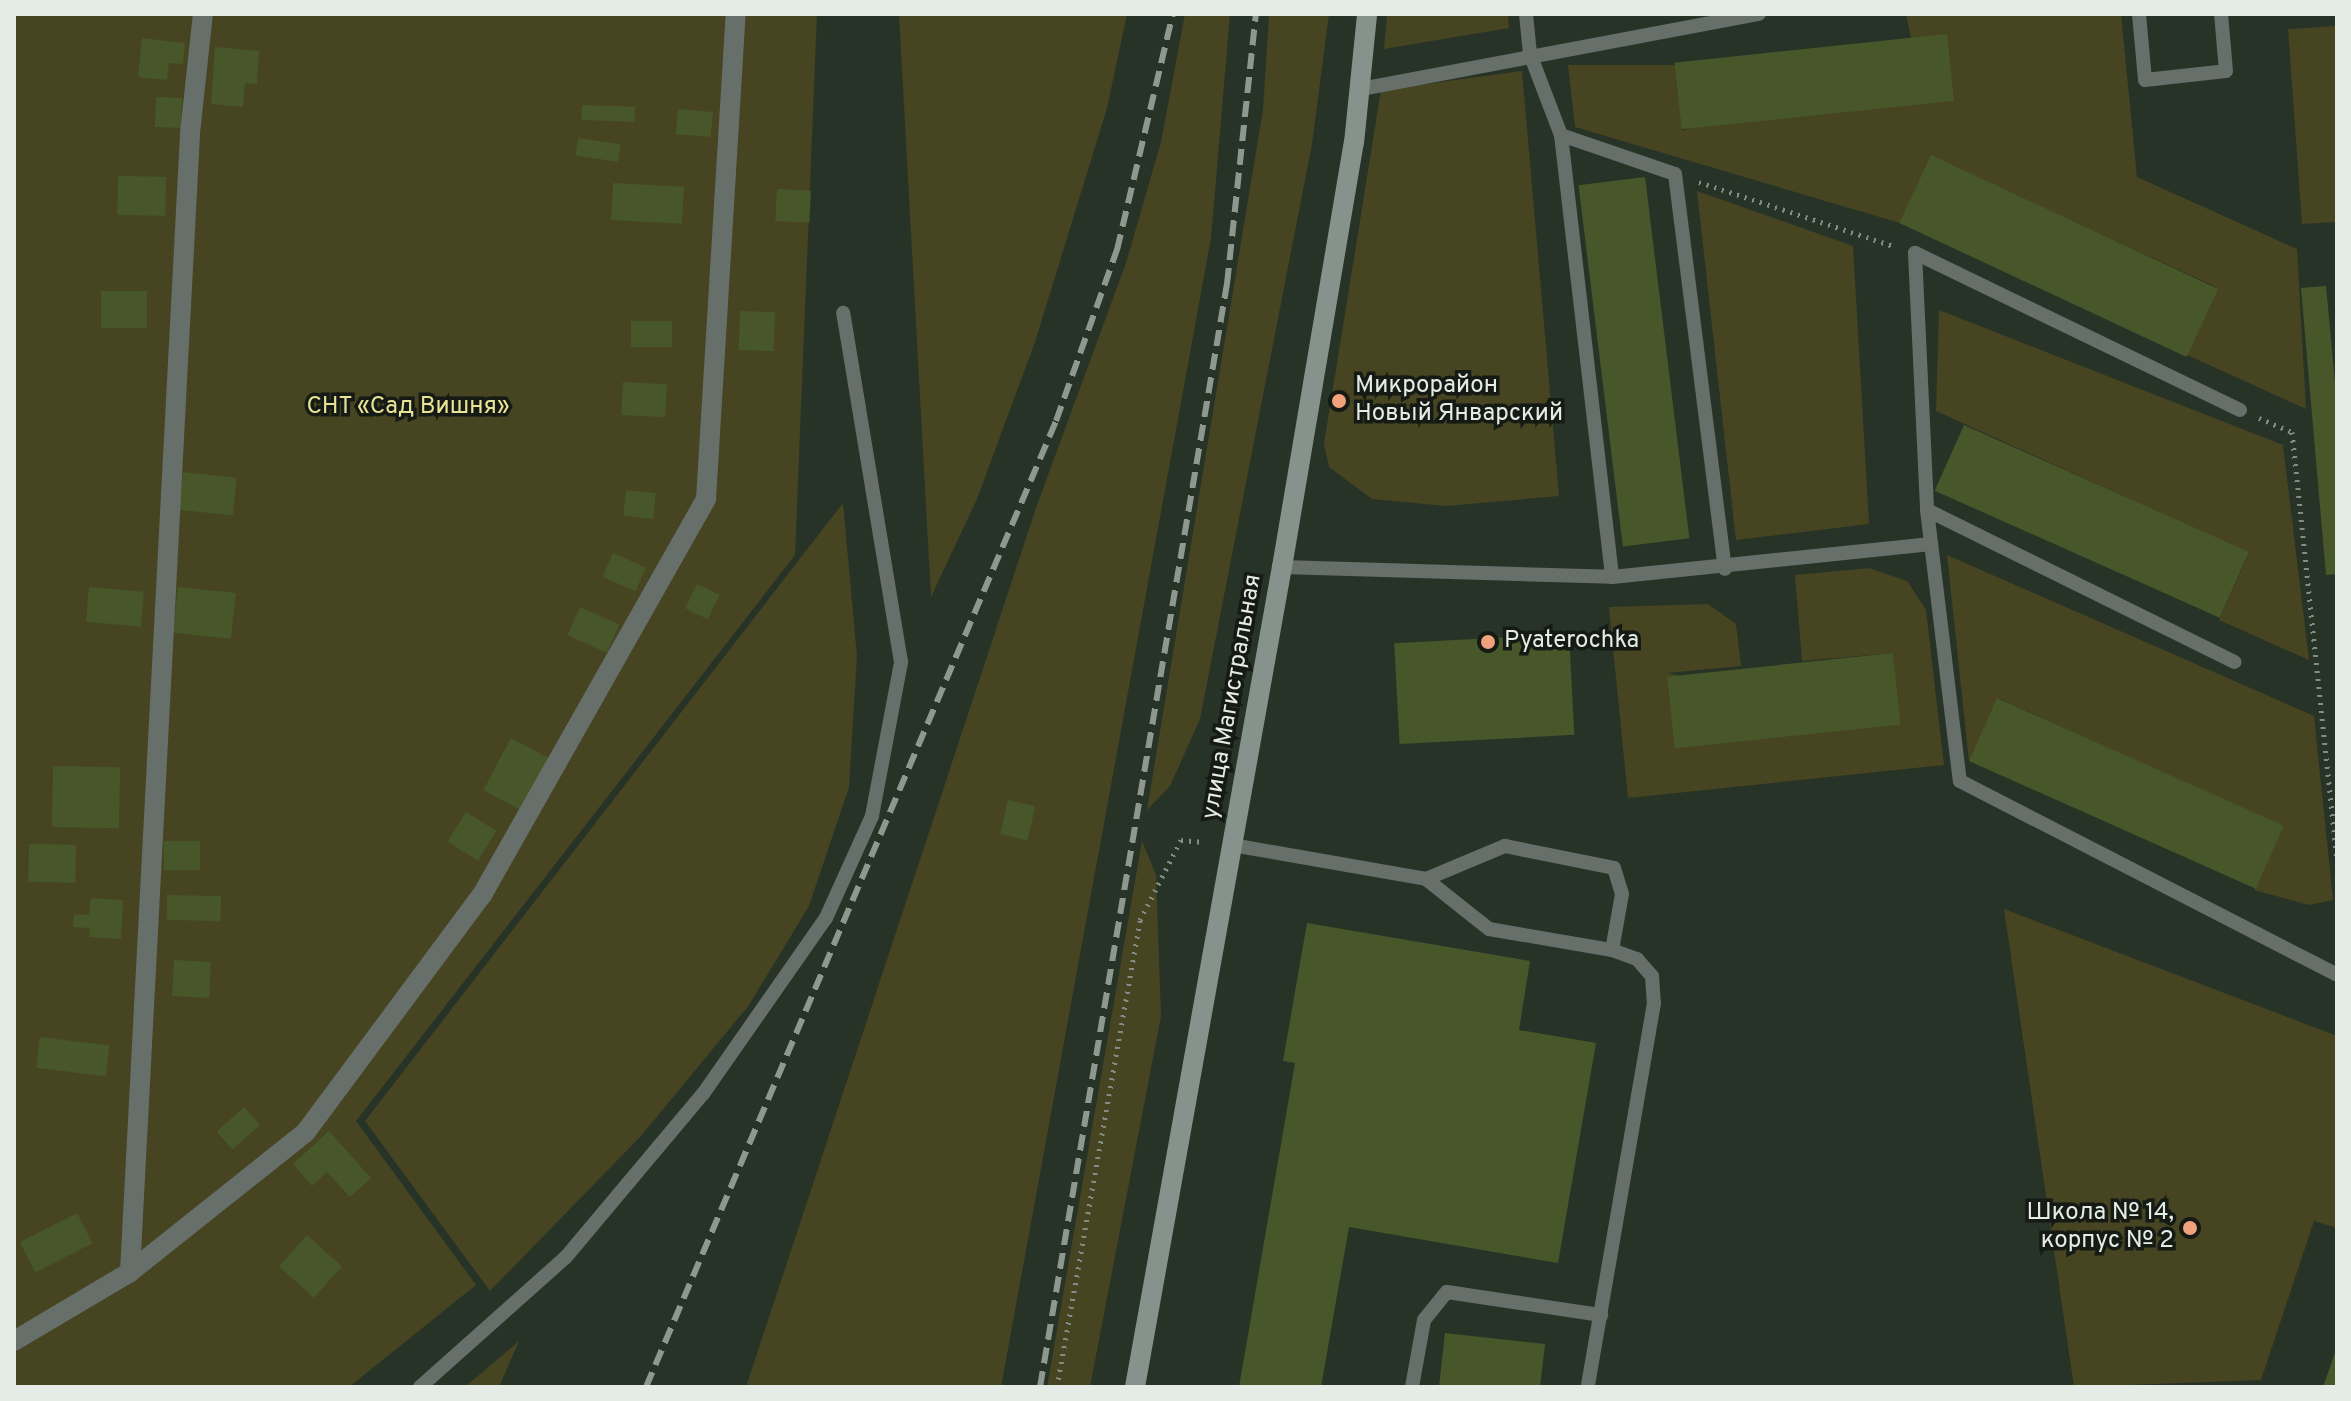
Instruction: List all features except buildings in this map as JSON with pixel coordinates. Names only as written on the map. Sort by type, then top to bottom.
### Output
[{"type":"main road","name":"улица Магистральная","points":[[1135,1387],[1282,567],[1361,89],[1367,14]]},
{"type":"street","points":[[130,1272],[190,133],[203,14]]},
{"type":"street","points":[[14,1341],[130,1272],[314,1120],[482,895],[706,499],[736,14]]},
{"type":"lane","points":[[1526,14],[1530,54],[1561,135],[1612,577]]},
{"type":"lane","points":[[1361,89],[1530,54],[1759,14]]},
{"type":"lane","points":[[2139,14],[2145,80],[2226,71],[2221,14]]},
{"type":"lane","points":[[1561,135],[1675,174],[1725,569]]},
{"type":"lane","points":[[2240,410],[1915,253],[1927,510],[1960,781],[2337,975]]},
{"type":"lane","points":[[420,1387],[566,1257],[703,1094],[826,918],[872,816],[901,662],[843,313]]},
{"type":"lane","points":[[1927,510],[2235,662]]},
{"type":"lane","points":[[1282,567],[1612,577],[1725,569],[1931,544]]},
{"type":"lane","points":[[1232,845],[1426,879],[1489,929],[1612,950],[1637,959],[1652,976],[1654,1003],[1588,1387]]},
{"type":"lane","points":[[1426,879],[1505,846],[1614,868],[1622,894],[1612,950]]},
{"type":"lane","points":[[1412,1387],[1424,1320],[1447,1292],[1601,1315]]},
{"type":"path","points":[[1675,174],[1915,253]]},
{"type":"path","points":[[2240,410],[2292,432],[2337,858]]},
{"type":"path","points":[[1057,1387],[1140,920],[1181,840],[1232,845]]},
{"type":"green space","name":"СНТ «Сад Вишня»","points":[[14,14],[817,14],[795,555],[356,1121],[476,1285],[349,1387],[14,1387]]},
{"type":"green space","points":[[899,14],[1127,14],[1107,108],[1035,342],[977,499],[931,597]]},
{"type":"green space","points":[[1185,14],[1230,14],[1211,238],[1001,1387],[746,1387],[1037,505],[1126,263],[1161,142]]},
{"type":"green space","points":[[1269,14],[1329,14],[1312,144],[1200,719],[1170,786],[1147,810],[1263,110]]},
{"type":"green space","points":[[1387,14],[1508,14],[1509,28],[1384,49]]},
{"type":"green space","points":[[1906,14],[2121,14],[2137,177],[2297,249],[2306,409],[2187,355],[2218,288],[1931,156],[1900,223],[1575,127],[1568,65],[1675,65],[1682,131],[1911,38]]},
{"type":"green space","points":[[2337,26],[2337,222],[2302,224],[2288,29]]},
{"type":"green space","points":[[1522,71],[1559,496],[1446,506],[1372,499],[1329,467],[1324,444],[1381,90]]},
{"type":"green space","points":[[1697,191],[1853,246],[1869,524],[1736,540]]},
{"type":"green space","points":[[1939,310],[2283,445],[2309,660],[2219,620],[2249,553],[1936,411]]},
{"type":"green space","points":[[843,503],[857,656],[849,787],[809,906],[749,1005],[641,1136],[490,1291],[365,1121]]},
{"type":"green space","points":[[1947,555],[2314,716],[2333,900],[2309,905],[2254,890],[2282,826],[1998,698],[1969,761]]},
{"type":"green space","points":[[1869,568],[1907,581],[1926,610],[1944,765],[1628,798],[1609,607],[1708,604],[1736,624],[1741,666],[1667,673],[1899,724],[1893,653],[1802,661],[1795,575]]},
{"type":"green space","points":[[1142,841],[1156,875],[1161,1016],[1090,1387],[1047,1387]]},
{"type":"green space","name":"Школа № 14, корпус № 2","points":[[2004,909],[2337,1036],[2337,1228],[2314,1221],[2261,1380],[2074,1387]]},
{"type":"green space","points":[[519,1341],[499,1387],[465,1387]]},
{"type":"railway","points":[[646,1387],[1056,421],[1117,250],[1173,14]]},
{"type":"railway","points":[[1040,1387],[1227,284],[1256,14]]},
{"type":"place","name":"Микрорайон Новый Январский","points":[[1339,401]]},
{"type":"place","name":"Pyaterochka","points":[[1488,642]]},
{"type":"place","name":"Школа № 14, корпус № 2","points":[[2190,1228]]}]
